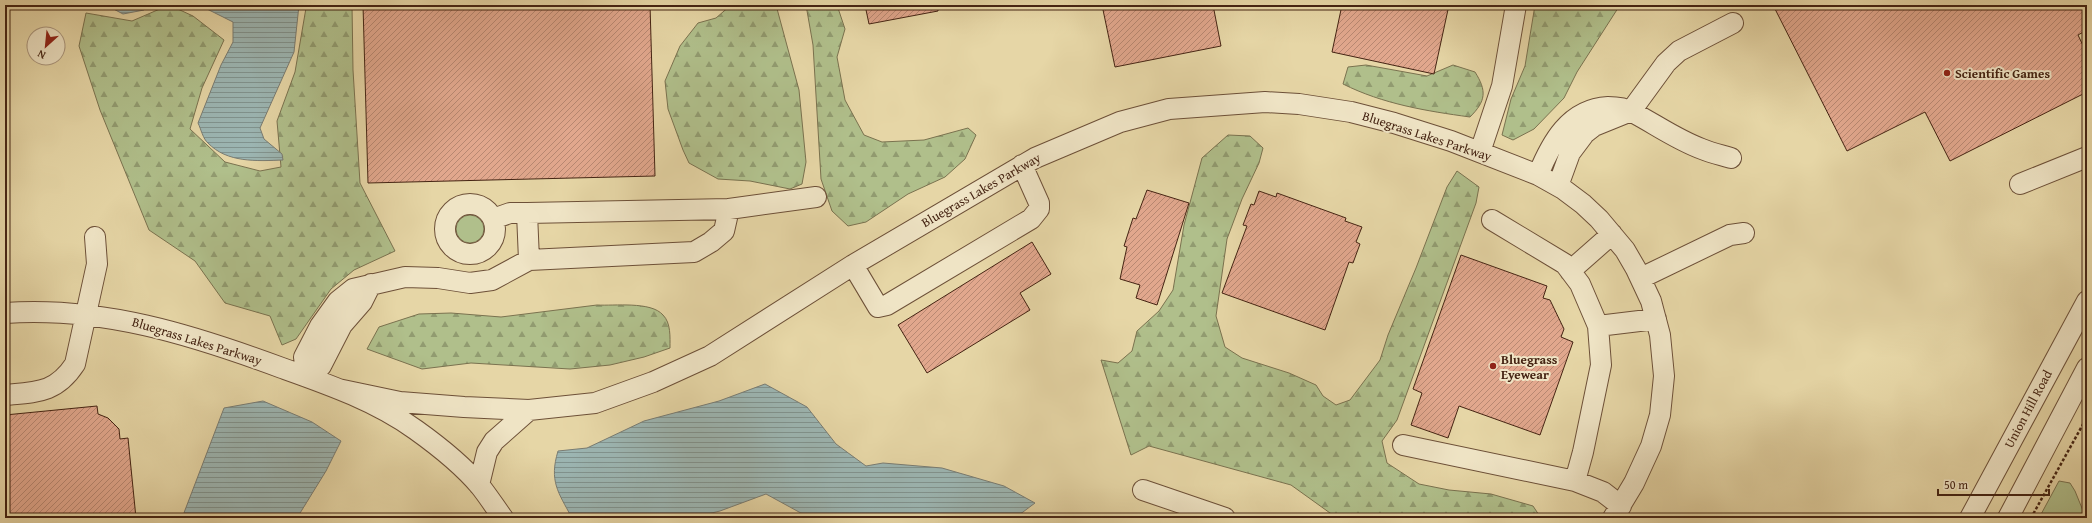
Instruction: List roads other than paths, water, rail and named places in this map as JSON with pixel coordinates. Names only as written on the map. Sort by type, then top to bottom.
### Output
[{"type":"street","points":[[1480,152],[1502,86],[1516,5]]},
{"type":"street","points":[[1558,186],[1570,153],[1585,133],[1594,126],[1631,111],[1666,63],[1679,51],[1733,23]]},
{"type":"street","name":"Bluegrass Lakes Parkway","points":[[338,389],[412,404],[529,410],[595,403],[653,382],[710,356],[853,265],[1022,165],[1120,122],[1169,109],[1265,102],[1324,107],[1351,112],[1416,129],[1538,175],[1558,186],[1583,204],[1625,250],[1641,278],[1651,301],[1663,352],[1664,376],[1660,415],[1645,461],[1617,512]]},
{"type":"street","points":[[1538,175],[1547,154],[1560,135],[1584,112],[1602,107],[1614,107],[1631,111],[1642,119],[1702,149],[1731,158]]},
{"type":"street","points":[[2020,184],[2087,157]]},
{"type":"street","points":[[853,265],[878,307],[887,305],[1031,219],[1039,209],[1039,203],[1022,165]]},
{"type":"street","points":[[493,219],[510,213],[527,212],[729,209],[816,197]]},
{"type":"street","points":[[473,204],[488,212],[493,219],[495,226],[492,241],[481,251],[474,253],[465,253],[457,250],[449,241],[446,229],[451,213],[465,205],[473,204]]},
{"type":"street","points":[[307,377],[321,366],[342,325],[362,302],[371,284],[405,277],[438,278],[470,283],[492,280],[529,260],[694,252],[711,242],[724,231],[729,209]]},
{"type":"street","points":[[527,212],[529,260]]},
{"type":"street","points":[[1492,220],[1565,264],[1580,284],[1598,326],[1601,365],[1583,452],[1575,481]]},
{"type":"street","points":[[1641,278],[1730,235],[1744,232]]},
{"type":"street","points":[[1570,271],[1612,234]]},
{"type":"street","points":[[5,395],[42,391],[55,386],[63,380],[75,364],[97,264],[95,237]]},
{"type":"street","points":[[470,283],[474,253]]},
{"type":"street","name":"Union Hill Road","points":[[1970,518],[2087,301]]},
{"type":"street","name":"Bluegrass Lakes Parkway","points":[[5,313],[37,310],[86,314],[126,320],[183,334],[239,351],[338,389],[378,408],[416,430],[479,485],[503,518]]},
{"type":"street","points":[[1598,326],[1656,319]]},
{"type":"street","points":[[2008,518],[2087,368]]},
{"type":"street","points":[[479,485],[487,452],[494,441],[529,410]]},
{"type":"street","points":[[1403,445],[1575,481],[1603,492],[1617,512]]},
{"type":"street","points":[[1143,490],[1225,518]]},
{"type":"water","points":[[106,5],[148,5],[144,10],[123,14]]},
{"type":"water","points":[[199,5],[299,5],[294,52],[260,128],[264,139],[282,154],[283,160],[263,161],[233,157],[216,150],[205,139],[198,123],[221,65],[233,42],[233,22]]},
{"type":"water","points":[[765,384],[807,407],[836,444],[866,466],[883,463],[942,468],[1004,486],[1035,503],[1015,518],[810,518],[766,494],[720,511],[691,518],[572,518],[556,486],[554,470],[558,451],[587,448],[644,421],[719,401]]},
{"type":"water","points":[[263,401],[312,422],[341,441],[326,471],[297,518],[182,518],[224,408]]},
{"type":"place","name":"Scientific Games","points":[[1947,73]]},
{"type":"place","name":"Bluegrass Eyewear","points":[[1493,366]]}]
